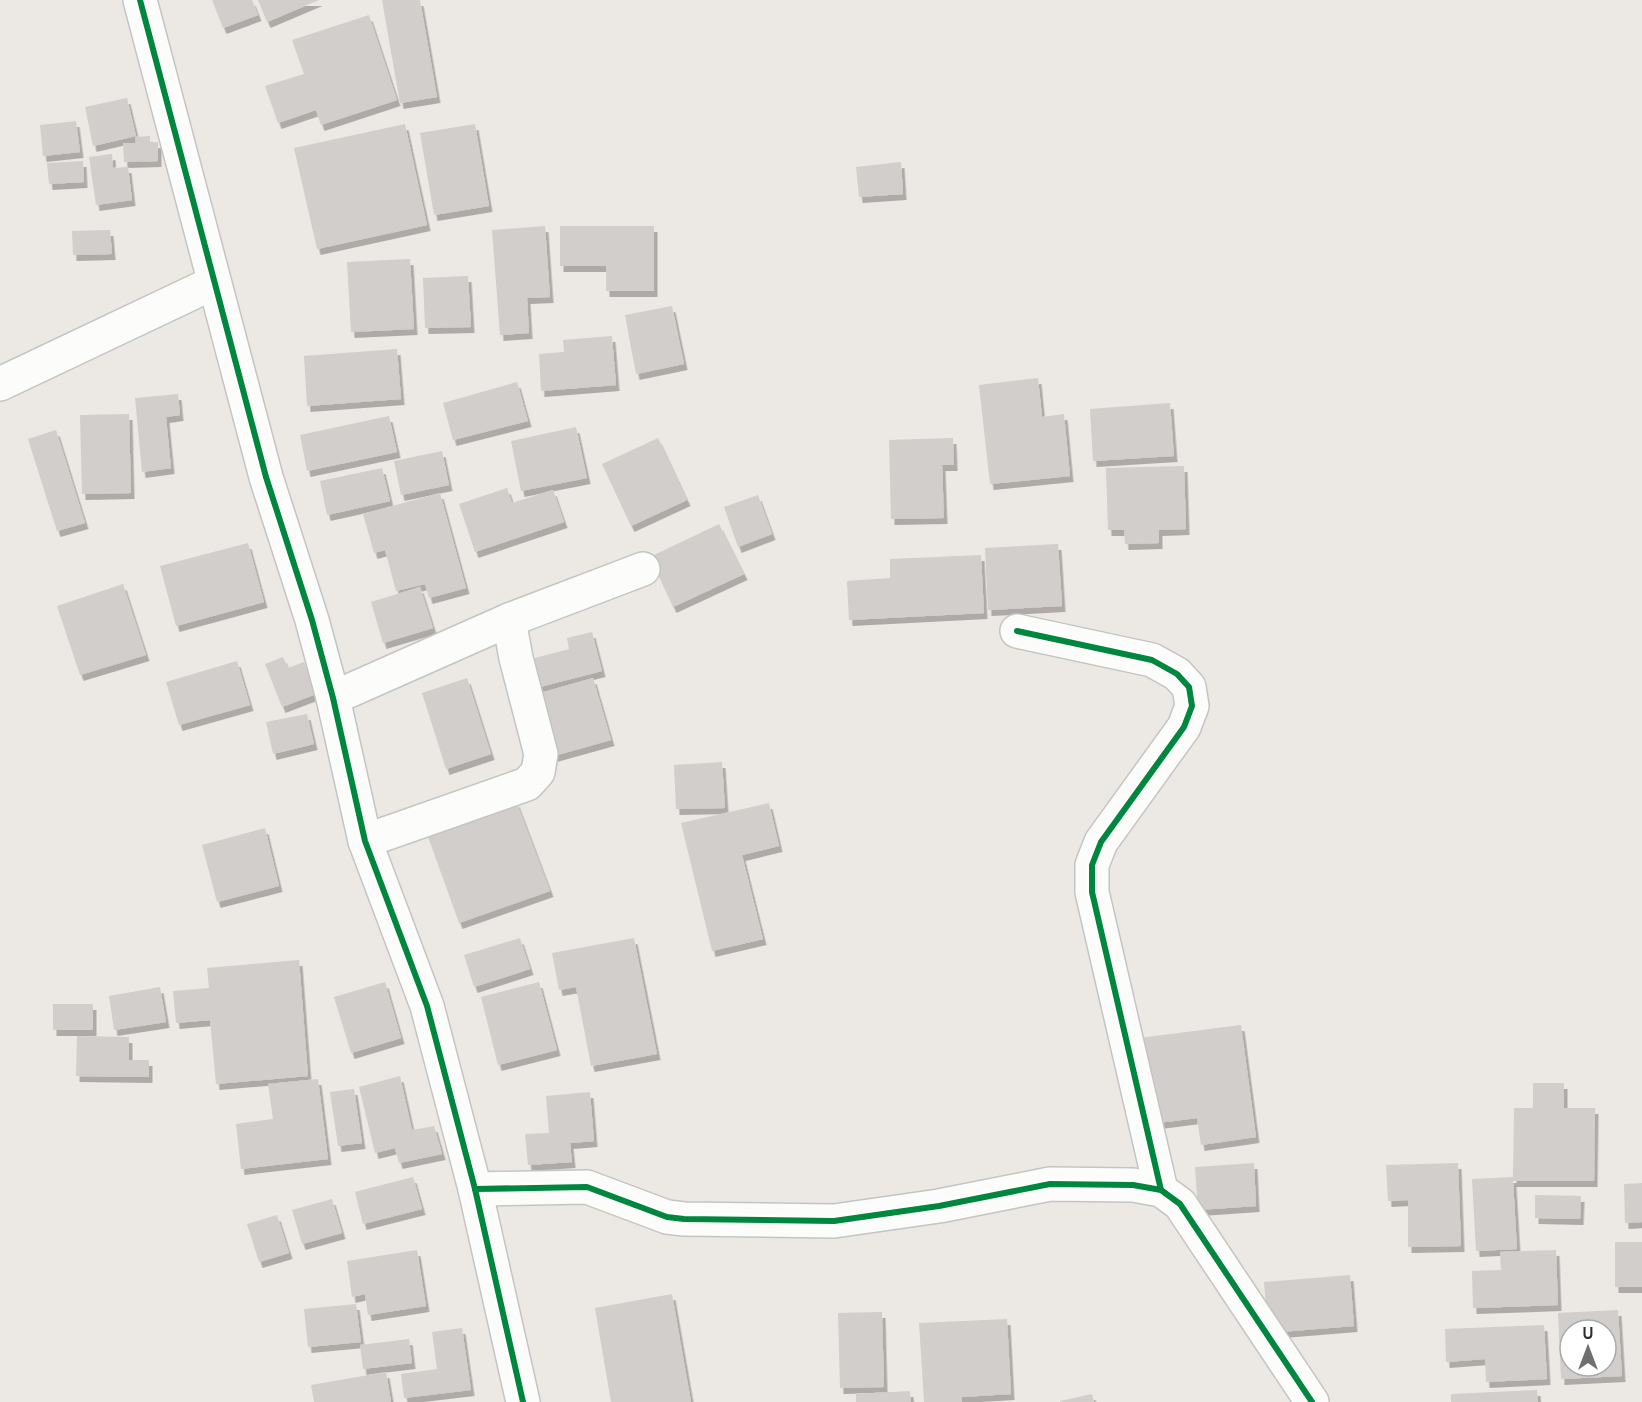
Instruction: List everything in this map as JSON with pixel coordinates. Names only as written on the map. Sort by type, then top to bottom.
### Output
[{"type":"street","points":[[140,0],[266,477],[312,620],[333,698],[365,841],[427,1006],[476,1189],[523,1402]]},
{"type":"street","points":[[0,384],[213,283]]},
{"type":"street","points":[[333,698],[509,620],[644,569]]},
{"type":"street","points":[[365,841],[527,784],[538,772],[541,754],[516,658],[509,620]]},
{"type":"street","points":[[1017,632],[1152,660],[1177,674],[1189,687],[1192,706],[1185,727],[1101,842],[1092,865],[1092,892],[1161,1190]]},
{"type":"street","points":[[476,1189],[587,1187],[667,1217],[834,1221],[939,1206],[1050,1184],[1133,1185],[1161,1190],[1180,1204],[1312,1402]]},
{"type":"building","points":[[212,0],[252,0],[258,15],[223,28]]},
{"type":"building","points":[[258,0],[319,0],[267,22]]},
{"type":"building","points":[[382,0],[420,0],[437,97],[400,103]]},
{"type":"building","points":[[369,15],[397,100],[321,125],[316,110],[278,123],[265,86],[304,74],[292,40]]},
{"type":"building","points":[[127,98],[136,136],[93,146],[85,107]]},
{"type":"building","points":[[76,121],[80,152],[43,156],[40,125]]},
{"type":"building","points":[[405,124],[427,225],[317,249],[294,148]]},
{"type":"building","points":[[475,124],[489,206],[434,215],[420,133]]},
{"type":"building","points":[[150,136],[150,143],[158,142],[158,161],[124,162],[123,143],[136,143],[135,137]]},
{"type":"building","points":[[112,154],[113,168],[128,167],[132,200],[96,205],[89,157]]},
{"type":"building","points":[[83,161],[84,182],[49,184],[47,163]]},
{"type":"building","points":[[901,162],[903,194],[859,197],[856,167]]},
{"type":"building","points":[[545,226],[550,297],[527,298],[529,333],[500,335],[492,230]]},
{"type":"building","points":[[560,226],[654,226],[654,291],[606,291],[606,266],[560,266]]},
{"type":"building","points":[[110,230],[112,254],[73,255],[72,231]]},
{"type":"building","points":[[410,259],[414,329],[351,332],[347,262]]},
{"type":"building","points":[[468,276],[471,327],[425,328],[423,278]]},
{"type":"building","points":[[672,306],[684,364],[636,374],[625,315]]},
{"type":"building","points":[[612,336],[616,385],[541,391],[539,354],[564,352],[563,340]]},
{"type":"building","points":[[397,349],[401,399],[307,406],[304,356]]},
{"type":"building","points":[[1038,378],[1042,417],[1064,414],[1070,476],[990,484],[979,385]]},
{"type":"building","points":[[517,382],[528,421],[453,440],[443,403]]},
{"type":"building","points":[[178,394],[180,415],[166,417],[171,468],[142,472],[135,398]]},
{"type":"building","points":[[1170,403],[1174,456],[1093,461],[1090,409]]},
{"type":"building","points":[[129,414],[131,493],[82,494],[80,415]]},
{"type":"building","points":[[389,416],[397,452],[307,471],[300,435]]},
{"type":"building","points":[[576,427],[587,478],[521,491],[511,441]]},
{"type":"building","points":[[56,430],[85,523],[57,531],[28,439]]},
{"type":"building","points":[[658,438],[687,500],[631,526],[602,464]]},
{"type":"building","points":[[953,438],[954,465],[942,465],[944,518],[891,519],[889,440]]},
{"type":"building","points":[[442,451],[449,485],[401,495],[394,461]]},
{"type":"building","points":[[1184,466],[1186,529],[1159,530],[1159,543],[1125,544],[1124,530],[1108,530],[1106,468]]},
{"type":"building","points":[[382,468],[390,501],[327,515],[320,481]]},
{"type":"building","points":[[507,488],[512,503],[553,490],[564,522],[475,552],[459,504]]},
{"type":"building","points":[[440,493],[466,588],[429,598],[425,584],[396,591],[385,550],[374,553],[363,514]]},
{"type":"building","points":[[758,495],[772,534],[738,547],[724,507]]},
{"type":"building","points":[[719,524],[744,574],[673,607],[650,557]]},
{"type":"building","points":[[248,543],[264,602],[176,626],[160,566]]},
{"type":"building","points":[[1058,544],[1062,606],[988,610],[985,548]]},
{"type":"building","points":[[981,555],[984,613],[849,620],[847,581],[890,578],[890,559]]},
{"type":"building","points":[[123,584],[146,655],[80,675],[57,606]]},
{"type":"building","points":[[420,587],[433,628],[383,643],[371,602]]},
{"type":"building","points":[[592,632],[602,671],[528,690],[520,662],[569,649],[567,638]]},
{"type":"building","points":[[283,657],[288,668],[304,662],[316,694],[282,707],[265,664]]},
{"type":"building","points":[[237,661],[250,705],[179,725],[166,682]]},
{"type":"building","points":[[467,678],[491,754],[446,769],[422,693]]},
{"type":"building","points":[[593,678],[611,740],[550,757],[533,695]]},
{"type":"building","points":[[307,714],[314,744],[273,754],[266,722]]},
{"type":"building","points":[[722,762],[725,808],[676,809],[674,765]]},
{"type":"building","points":[[516,801],[550,891],[459,923],[427,834]]},
{"type":"building","points":[[769,803],[779,846],[742,855],[763,939],[712,951],[681,823]]},
{"type":"building","points":[[265,828],[279,886],[217,902],[202,845]]},
{"type":"building","points":[[520,938],[530,969],[474,987],[464,955]]},
{"type":"building","points":[[634,938],[657,1054],[591,1066],[576,987],[559,990],[552,953]]},
{"type":"building","points":[[299,960],[308,1076],[216,1084],[210,1020],[176,1023],[173,991],[209,988],[207,968]]},
{"type":"building","points":[[385,982],[401,1038],[351,1053],[334,997]]},
{"type":"building","points":[[539,982],[557,1050],[498,1065],[481,997]]},
{"type":"building","points":[[160,987],[166,1022],[114,1030],[109,996]]},
{"type":"building","points":[[53,1004],[93,1004],[93,1030],[53,1030]]},
{"type":"building","points":[[1241,1025],[1256,1137],[1201,1145],[1197,1118],[1150,1124],[1139,1038]]},
{"type":"building","points":[[77,1036],[129,1037],[129,1060],[149,1060],[149,1077],[76,1076]]},
{"type":"building","points":[[400,1076],[412,1130],[434,1126],[442,1154],[399,1163],[395,1148],[375,1153],[359,1087]]},
{"type":"building","points":[[318,1079],[328,1159],[241,1169],[236,1124],[273,1119],[268,1084]]},
{"type":"building","points":[[1533,1083],[1564,1083],[1564,1108],[1595,1108],[1594,1181],[1513,1181],[1517,1249],[1476,1251],[1472,1179],[1513,1177],[1514,1108],[1533,1108]]},
{"type":"building","points":[[354,1089],[362,1143],[338,1146],[330,1092]]},
{"type":"building","points":[[590,1092],[594,1141],[570,1143],[572,1162],[528,1165],[525,1134],[549,1133],[546,1096]]},
{"type":"building","points":[[1254,1163],[1256,1206],[1198,1210],[1195,1167]]},
{"type":"building","points":[[1458,1163],[1461,1246],[1408,1247],[1408,1200],[1388,1201],[1386,1165]]},
{"type":"building","points":[[413,1177],[422,1209],[363,1224],[355,1192]]},
{"type":"building","points":[[1642,1183],[1642,1222],[1625,1223],[1624,1184]]},
{"type":"building","points":[[1535,1195],[1581,1196],[1580,1219],[1535,1218]]},
{"type":"building","points":[[332,1199],[342,1233],[302,1244],[292,1210]]},
{"type":"building","points":[[277,1215],[289,1253],[259,1262],[247,1224]]},
{"type":"building","points":[[1615,1242],[1642,1242],[1642,1287],[1615,1287]]},
{"type":"building","points":[[417,1250],[426,1306],[368,1315],[365,1294],[352,1297],[347,1261]]},
{"type":"building","points":[[1556,1250],[1558,1305],[1473,1308],[1472,1271],[1501,1270],[1500,1252]]},
{"type":"building","points":[[1350,1275],[1354,1326],[1268,1333],[1264,1282]]},
{"type":"building","points":[[672,1294],[691,1402],[611,1402],[595,1308]]},
{"type":"building","points":[[356,1304],[361,1342],[308,1347],[304,1309]]},
{"type":"building","points":[[1618,1310],[1622,1376],[1618,1376],[1618,1318],[1558,1318],[1558,1313]]},
{"type":"building","points":[[882,1312],[884,1387],[840,1388],[838,1313]]},
{"type":"building","points":[[1007,1319],[1011,1394],[962,1397],[962,1402],[924,1402],[919,1323]]},
{"type":"building","points":[[1544,1325],[1547,1379],[1486,1382],[1485,1359],[1446,1362],[1445,1329]]},
{"type":"building","points":[[462,1328],[471,1390],[404,1398],[401,1374],[437,1369],[432,1332]]},
{"type":"building","points":[[409,1339],[412,1363],[363,1369],[360,1345]]},
{"type":"building","points":[[386,1372],[391,1402],[314,1402],[311,1385]]},
{"type":"building","points":[[1537,1390],[1538,1402],[1451,1402],[1451,1394]]},
{"type":"building","points":[[910,1391],[911,1402],[856,1402],[856,1394]]},
{"type":"building","points":[[1092,1394],[1094,1402],[1060,1402],[1060,1401]]},
{"type":"cycle path","points":[[140,0],[266,477],[312,620],[333,698],[365,841],[427,1006],[475,1189],[523,1402]]},
{"type":"cycle path","points":[[1017,631],[1152,660],[1177,674],[1189,687],[1192,706],[1184,727],[1101,842],[1092,865],[1092,892],[1161,1190]]},
{"type":"cycle path","points":[[475,1189],[587,1187],[667,1217],[834,1221],[939,1206],[1050,1184],[1133,1185],[1161,1190],[1180,1204],[1312,1402]]}]
